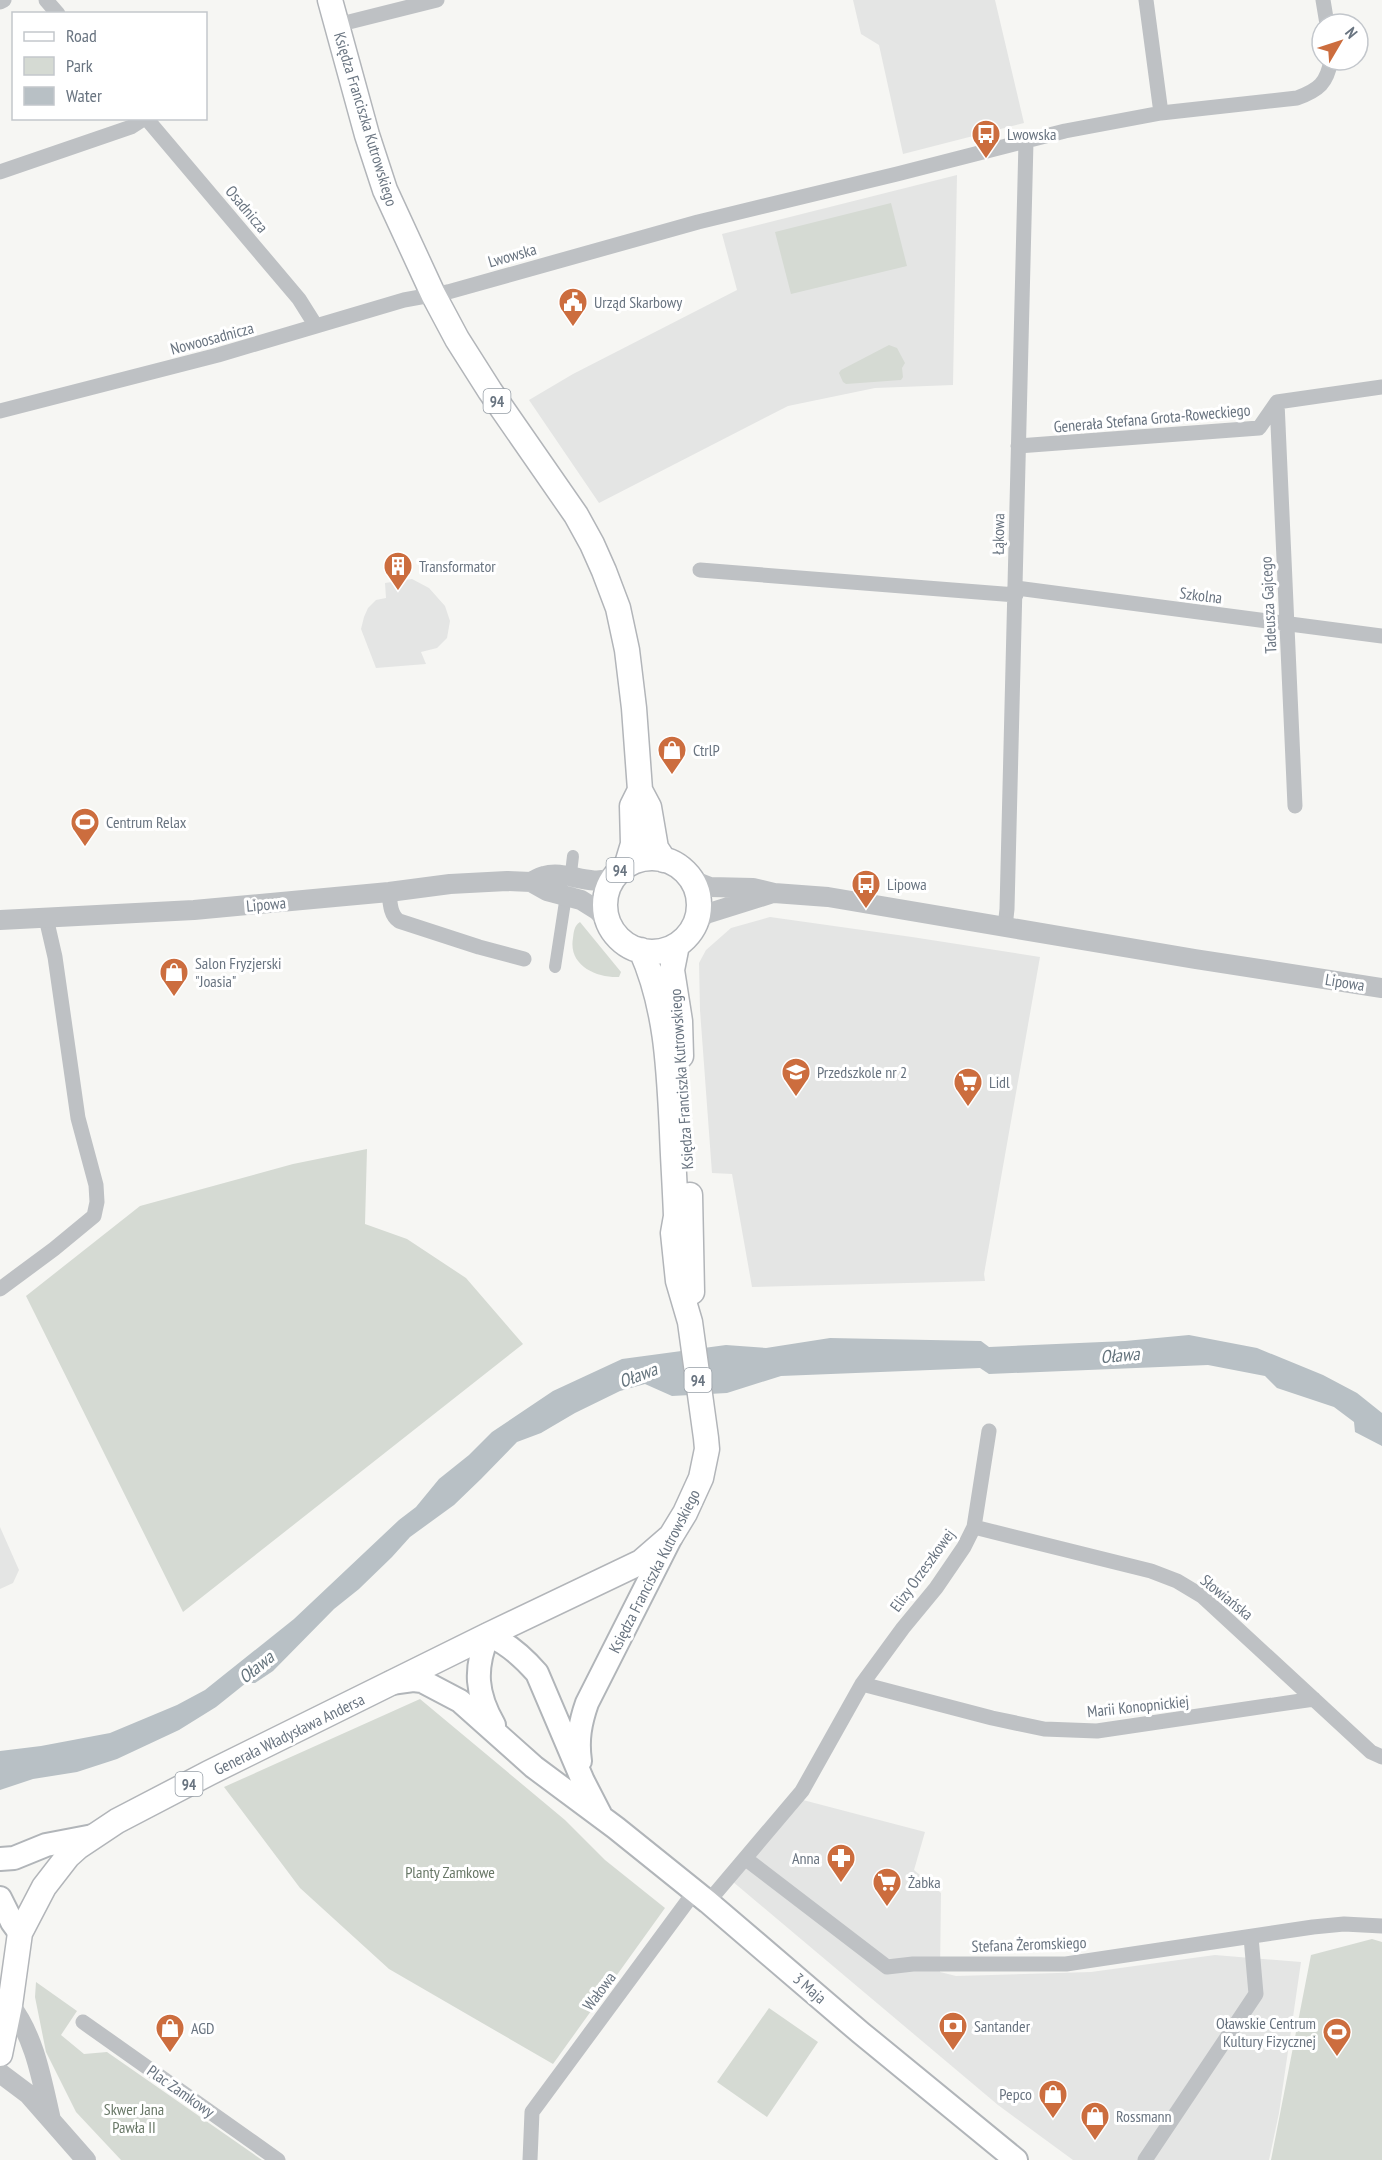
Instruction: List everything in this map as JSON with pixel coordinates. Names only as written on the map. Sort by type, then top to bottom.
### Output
[{"type":"main road","name":"Księdza Franciszka Kutrowskiego","points":[[330,0],[367,135],[385,190],[432,294],[484,383],[576,515],[604,571],[618,608],[627,650],[640,790],[649,807],[656,848],[664,860]]},
{"type":"main road","name":"Księdza Franciszka Kutrowskiego","points":[[621,871],[633,844],[632,806],[640,790]]},
{"type":"main road","name":"94","points":[[608,921],[606,898],[621,871],[641,859],[664,860]]},
{"type":"main road","points":[[608,921],[621,940],[641,950],[665,950],[684,939],[695,923],[699,901],[692,880],[678,866],[664,860]]},
{"type":"main road","name":"Księdza Franciszka Kutrowskiego","points":[[676,945],[673,976],[680,1021],[691,1214],[693,1281],[690,1322]]},
{"type":"main road","name":"Księdza Franciszka Kutrowskiego","points":[[583,1780],[578,1745],[580,1721],[671,1536],[685,1513],[700,1478],[707,1449],[690,1322],[678,1281],[673,1233],[676,1216],[675,1188],[670,1079],[665,1033],[654,980],[641,950]]},
{"type":"main road","name":"Generała Władysława Andersa","points":[[0,2054],[10,2005],[20,1933],[49,1880],[68,1856],[93,1836],[209,1773],[641,1562],[671,1536]]},
{"type":"main road","name":"3 Maja","points":[[508,1743],[493,1723],[481,1699],[478,1685],[482,1652],[488,1635],[499,1639],[511,1648],[537,1673],[602,1819]]},
{"type":"main road","name":"3 Maja","points":[[390,1684],[413,1680],[435,1686],[459,1701],[534,1767],[702,1897],[869,2040],[1016,2160]]},
{"type":"main road","points":[[0,1859],[14,1858],[46,1845],[93,1836]]},
{"type":"main road","points":[[0,1898],[20,1933]]},
{"type":"street","points":[[46,0],[56,12]]},
{"type":"street","points":[[337,25],[437,0]]},
{"type":"street","points":[[1146,0],[1161,113]]},
{"type":"street","name":"Lwowska","points":[[432,294],[465,287],[698,222],[1065,131],[1161,113],[1297,98],[1310,93],[1322,84],[1329,72]]},
{"type":"street","points":[[0,172],[131,127],[143,120]]},
{"type":"street","name":"Osadnicza","points":[[148,120],[299,299],[316,326]]},
{"type":"street","name":"Łąkowa","points":[[1005,927],[1016,592],[1026,141]]},
{"type":"street","name":"Nowoosadnicza","points":[[0,411],[208,358],[404,300],[432,294]]},
{"type":"street","points":[[1276,402],[1382,387]]},
{"type":"street","name":"Generała Stefana Grota-Roweckiego","points":[[1018,447],[1259,428],[1276,402]]},
{"type":"street","name":"Tadeusza Gajcego","points":[[1276,402],[1296,806]]},
{"type":"street","name":"Szkolna","points":[[700,570],[1016,592],[1382,636]]},
{"type":"street","points":[[571,873],[573,856]]},
{"type":"street","name":"Lipowa","points":[[0,920],[194,910],[450,884],[497,881],[531,882],[555,874],[605,881],[621,871]]},
{"type":"street","name":"Lipowa","points":[[692,880],[711,887],[753,888],[774,893],[828,897],[1382,988]]},
{"type":"street","name":"Lipowa","points":[[531,882],[547,891],[587,903],[608,921]]},
{"type":"street","points":[[389,892],[390,906],[395,918],[399,921],[524,959]]},
{"type":"street","name":"Lipowa","points":[[695,923],[706,914],[774,893]]},
{"type":"street","points":[[555,967],[565,902]]},
{"type":"street","points":[[0,1289],[94,1216],[97,1202],[96,1185],[78,1118],[55,957],[46,918]]},
{"type":"street","name":"Elizy Orzeszkowej","points":[[746,1859],[802,1791],[862,1684],[936,1588],[964,1547],[974,1527],[989,1431]]},
{"type":"street","name":"Słowiańska","points":[[974,1527],[1151,1571],[1177,1581],[1202,1596],[1371,1752],[1382,1757]]},
{"type":"street","name":"Marii Konopnickiej","points":[[862,1684],[992,1718],[1044,1729],[1086,1731],[1199,1717],[1314,1699]]},
{"type":"street","name":"Wałowa","points":[[530,2160],[532,2112],[702,1897],[746,1859]]},
{"type":"street","name":"Stefana Żeromskiego","points":[[746,1859],[887,1967],[913,1964],[1066,1964],[1344,1924],[1382,1926]]},
{"type":"street","points":[[1145,2160],[1256,1994],[1251,1937]]},
{"type":"street","points":[[10,2005],[23,2021],[39,2071],[51,2121]]},
{"type":"street","name":"Plac Zamkowy","points":[[82,2022],[279,2160]]},
{"type":"street","points":[[0,2073],[28,2094],[86,2160]]},
{"type":"shaded area","points":[[853,0],[995,0],[1024,123],[903,154],[879,45],[861,34]]},
{"type":"shaded area","points":[[957,175],[953,385],[875,388],[788,406],[599,503],[529,400],[573,374],[737,290],[722,234]]},
{"type":"shaded area","points":[[412,579],[429,588],[445,606],[450,621],[447,638],[437,648],[421,652],[426,664],[376,668],[361,629],[364,617],[368,608],[376,600],[386,598],[385,583]]},
{"type":"shaded area","points":[[770,917],[1040,957],[984,1274],[985,1281],[752,1287],[732,1174],[712,1173],[700,1010],[699,963],[706,950],[731,928]]},
{"type":"shaded area","points":[[0,1527],[19,1570],[13,1583],[0,1589]]},
{"type":"shaded area","points":[[803,1800],[925,1832],[914,1870],[941,1893],[940,1972],[956,1976],[1091,1972],[1215,1955],[1301,1962],[1279,2113],[1269,2160],[1073,2160],[998,2105],[732,1881]]},
{"type":"green space","points":[[891,203],[907,266],[791,294],[775,232]]},
{"type":"green space","points":[[889,345],[897,348],[905,363],[901,380],[846,384],[843,382],[839,373],[841,370]]},
{"type":"green space","points":[[580,922],[621,972],[619,977],[593,972],[579,962],[575,956],[573,938]]},
{"type":"green space","points":[[367,1149],[365,1224],[407,1239],[466,1278],[523,1344],[183,1612],[26,1296],[140,1206],[293,1164]]},
{"type":"green space","name":"Planty Zamkowe","points":[[420,1699],[565,1820],[605,1860],[665,1908],[553,2064],[389,1969],[300,1888],[224,1787]]},
{"type":"green space","name":"Oławskie Centrum Kultury Fizycznej","points":[[1372,1939],[1382,1942],[1382,2160],[1271,2160],[1311,1955]]},
{"type":"green space","name":"Skwer Jana Pawła II","points":[[36,1982],[77,2011],[61,2035],[84,2054],[107,2052],[262,2160],[121,2160],[76,2112],[46,2052],[35,1997]]},
{"type":"green space","points":[[769,2008],[818,2042],[767,2117],[717,2082]]},
{"type":"water","name":"Oława","points":[[1189,1335],[1257,1348],[1323,1375],[1357,1393],[1382,1413],[1382,1446],[1355,1432],[1354,1422],[1334,1407],[1277,1388],[1265,1376],[1208,1365],[989,1374],[980,1368],[781,1376],[727,1393],[672,1396],[645,1384],[620,1391],[541,1433],[517,1442],[454,1505],[410,1537],[273,1671],[255,1683],[246,1683],[216,1707],[179,1730],[117,1759],[77,1772],[33,1779],[0,1790],[0,1751],[110,1733],[177,1705],[205,1690],[294,1619],[399,1520],[416,1507],[439,1479],[469,1455],[492,1432],[553,1391],[622,1359],[726,1345],[766,1348],[830,1338],[981,1341],[989,1347],[1125,1341]]},
{"type":"place","name":"Lwowska","points":[[986,160]]},
{"type":"place","name":"Urząd Skarbowy","points":[[573,328]]},
{"type":"place","name":"Transformator","points":[[398,592]]},
{"type":"place","name":"CtrlP","points":[[672,776]]},
{"type":"place","name":"Centrum Relax","points":[[85,848]]},
{"type":"place","name":"Lipowa","points":[[866,910]]},
{"type":"place","name":"Salon Fryzjerski \"Joasia\"","points":[[174,998]]},
{"type":"place","name":"Przedszkole nr 2","points":[[796,1098]]},
{"type":"place","name":"Lidl","points":[[968,1108]]},
{"type":"place","name":"Anna","points":[[841,1884]]},
{"type":"place","name":"Żabka","points":[[887,1908]]},
{"type":"place","name":"Santander","points":[[953,2052]]},
{"type":"place","name":"AGD","points":[[170,2054]]},
{"type":"place","name":"Oławskie Centrum Kultury Fizycznej","points":[[1337,2058]]},
{"type":"place","name":"Pepco","points":[[1053,2120]]},
{"type":"place","name":"Rossmann","points":[[1095,2142]]}]
